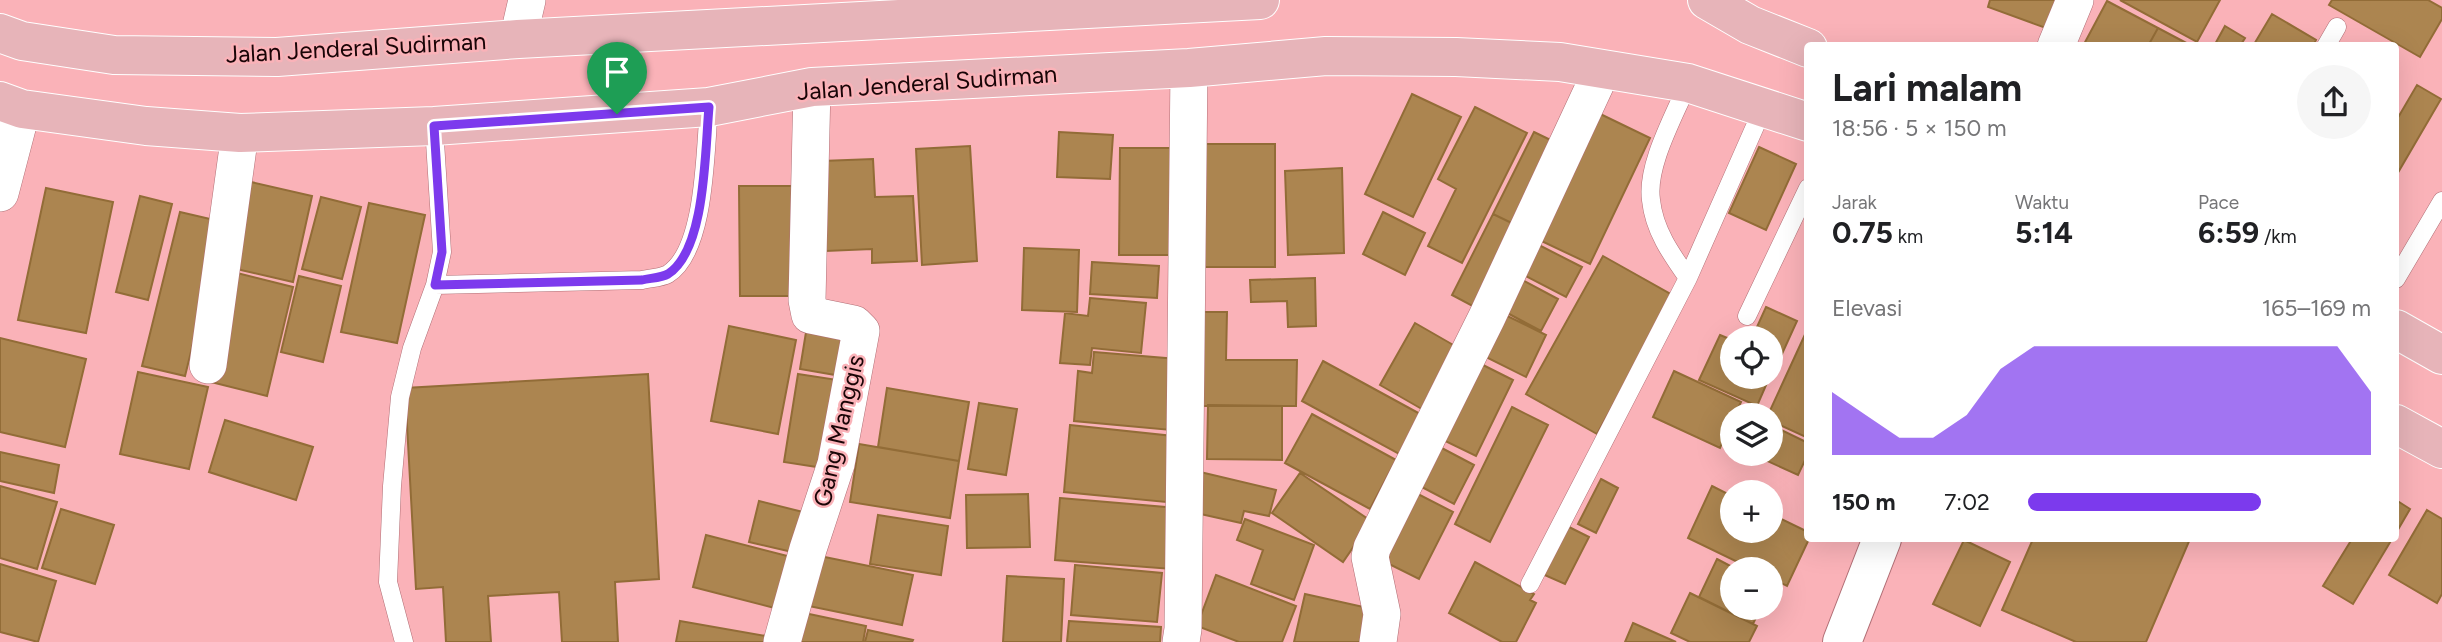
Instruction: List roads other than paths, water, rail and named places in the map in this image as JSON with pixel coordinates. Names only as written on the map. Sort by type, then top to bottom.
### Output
[{"type":"main road","name":"Jalan Jenderal Sudirman","points":[[0,33],[22,41],[114,55],[277,57],[518,39],[1260,0]]},
{"type":"main road","points":[[1707,0],[1750,25],[1804,46]]},
{"type":"main road","name":"Jalan Jenderal Sudirman","points":[[11,105],[146,126],[240,133],[434,126],[709,107],[813,87],[1189,68],[1326,56],[1366,56],[1560,62],[1688,83],[1804,121]]},
{"type":"main road","points":[[2399,331],[2442,355]]},
{"type":"main road","points":[[2399,426],[2442,449]]},
{"type":"street","points":[[518,39],[527,0]]},
{"type":"street","points":[[2058,42],[2075,0]]},
{"type":"street","points":[[1181,642],[1186,468],[1189,68]]},
{"type":"street","points":[[1378,642],[1382,614],[1370,557],[1372,548],[1487,317],[1602,70]]},
{"type":"street","name":"Gang Manggis","points":[[782,642],[808,549],[836,464],[861,331],[854,324],[810,316],[807,300],[813,87]]},
{"type":"street","points":[[0,193],[11,105]]},
{"type":"street","points":[[208,365],[240,133]]},
{"type":"street","points":[[1842,642],[1881,542]]},
{"type":"lane","points":[[2328,42],[2337,27]]},
{"type":"lane","points":[[1688,83],[1657,159],[1651,200],[1663,239],[1688,278]]},
{"type":"lane","points":[[435,285],[642,280],[666,275],[678,266],[690,249],[697,228],[709,107]]},
{"type":"lane","points":[[1530,584],[1688,278],[1764,107]]},
{"type":"lane","points":[[404,642],[388,582],[392,486],[400,397],[412,348],[435,285],[442,252],[434,126]]},
{"type":"lane","points":[[1747,316],[1804,196]]},
{"type":"lane","points":[[2399,274],[2442,201]]}]
